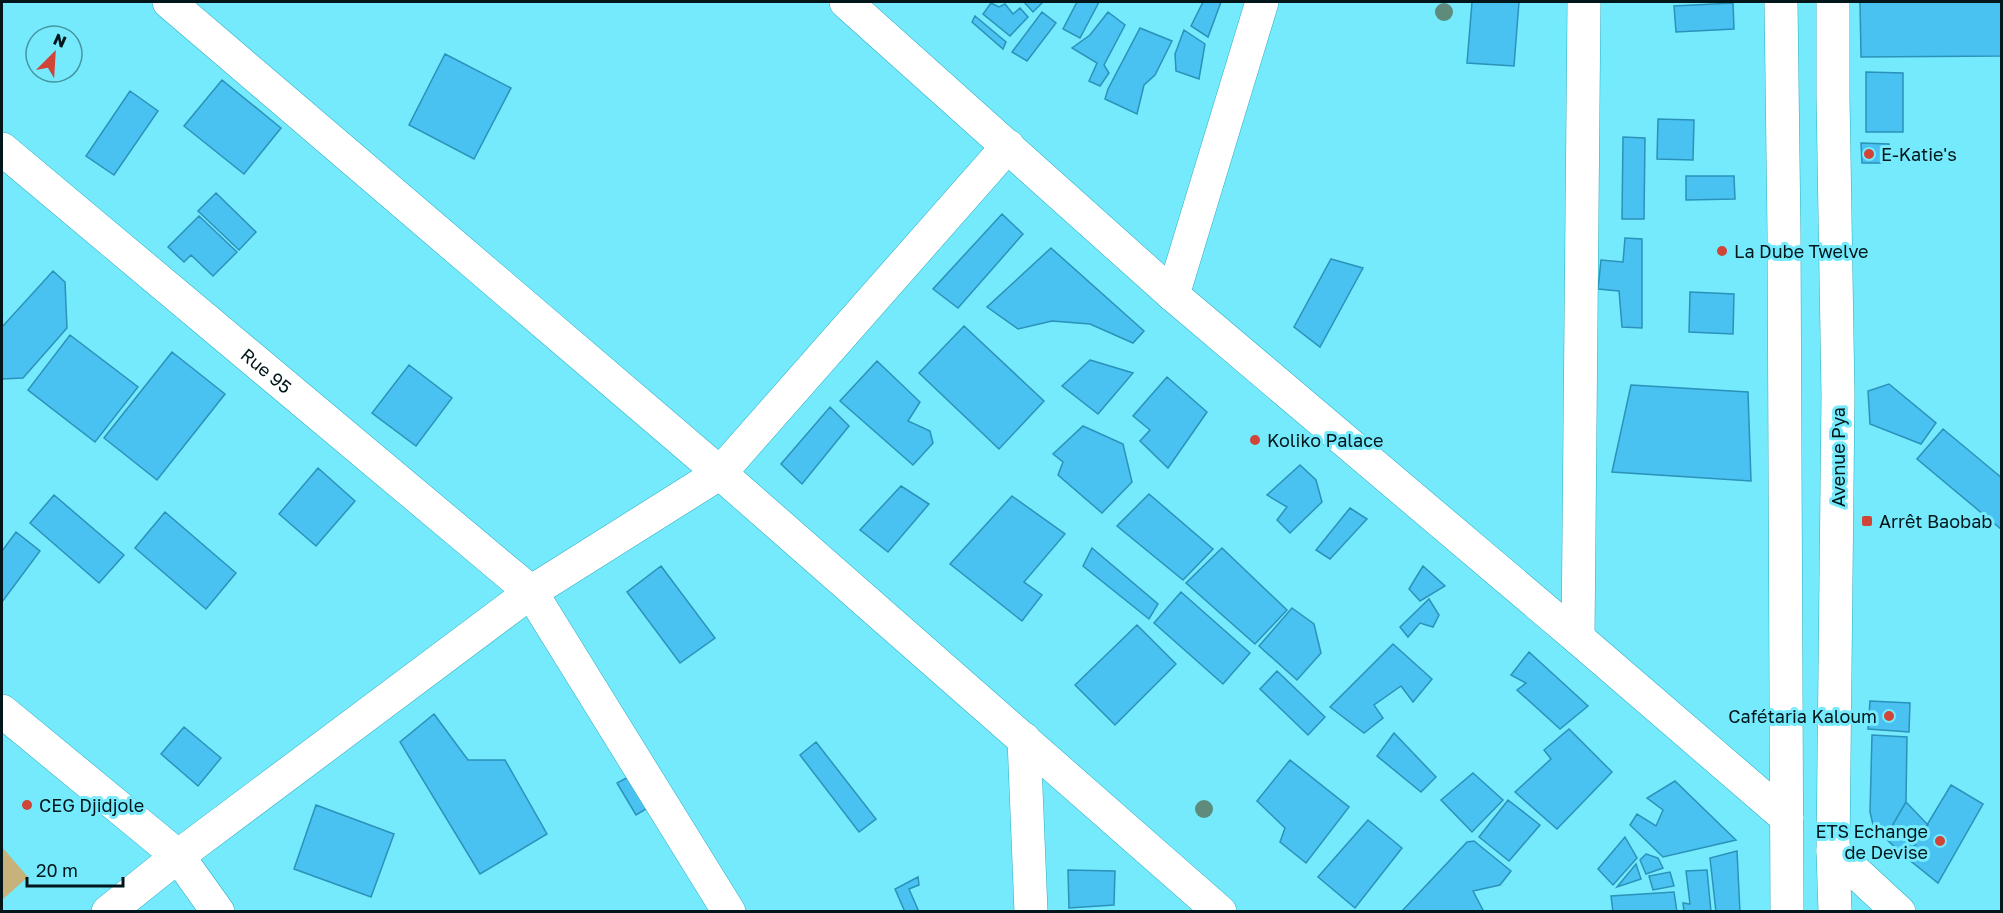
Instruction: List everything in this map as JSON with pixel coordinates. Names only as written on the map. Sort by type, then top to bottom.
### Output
[{"type":"street","points":[[169,2],[720,473],[1220,912]]},
{"type":"street","points":[[846,2],[1173,295],[1787,818],[1833,851],[1899,912]]},
{"type":"street","points":[[1173,295],[1262,2]]},
{"type":"street","points":[[1578,638],[1584,2]]},
{"type":"street","points":[[1781,2],[1787,912]]},
{"type":"street","name":"Avenue Pya","points":[[1833,2],[1838,418],[1833,851],[1835,912]]},
{"type":"street","points":[[108,912],[178,856],[531,592],[720,473],[1008,146]]},
{"type":"street","name":"Rue 95","points":[[2,149],[531,592],[729,912]]},
{"type":"street","points":[[2,711],[178,856],[218,912]]},
{"type":"street","points":[[1024,739],[1031,912]]},
{"type":"shaded area","points":[[2,847],[28,877],[2,900]]},
{"type":"building","points":[[1024,2],[1043,2],[1033,12]]},
{"type":"building","points":[[1077,2],[1099,2],[1080,38],[1063,29]]},
{"type":"building","points":[[1203,2],[1221,2],[1208,37],[1191,26]]},
{"type":"building","points":[[1472,2],[1519,2],[1514,66],[1467,63]]},
{"type":"building","points":[[1860,2],[2002,2],[2002,56],[1861,57]]},
{"type":"building","points":[[991,3],[999,7],[1005,4],[1013,14],[1020,8],[1028,17],[1010,36],[983,14]]},
{"type":"building","points":[[1733,3],[1734,29],[1676,32],[1674,6]]},
{"type":"building","points":[[1042,12],[1056,23],[1027,61],[1012,52]]},
{"type":"building","points":[[1108,12],[1125,25],[1104,65],[1109,73],[1100,86],[1089,81],[1097,63],[1072,48],[1090,35]]},
{"type":"building","points":[[975,16],[1006,42],[1003,49],[972,22]]},
{"type":"building","points":[[1140,28],[1172,41],[1155,75],[1144,85],[1137,114],[1105,99]]},
{"type":"building","points":[[1184,30],[1205,44],[1199,79],[1176,71],[1175,54]]},
{"type":"building","points":[[445,54],[511,88],[474,159],[409,125]]},
{"type":"building","points":[[1866,72],[1903,73],[1903,132],[1866,132]]},
{"type":"building","points":[[222,80],[281,128],[244,174],[184,126]]},
{"type":"building","points":[[130,91],[158,111],[114,175],[86,156]]},
{"type":"building","points":[[1658,119],[1694,120],[1693,160],[1657,159]]},
{"type":"building","points":[[1623,137],[1645,138],[1644,219],[1622,219]]},
{"type":"building","points":[[1861,143],[1889,144],[1890,163],[1862,163]]},
{"type":"building","points":[[1686,176],[1734,176],[1735,199],[1686,200]]},
{"type":"building","points":[[216,193],[256,232],[239,250],[198,211]]},
{"type":"building","points":[[1002,214],[1023,234],[958,308],[933,289]]},
{"type":"building","points":[[199,216],[237,252],[213,276],[191,255],[184,262],[168,247]]},
{"type":"building","points":[[1625,238],[1642,239],[1642,328],[1622,327],[1619,291],[1598,289],[1601,260],[1623,262]]},
{"type":"building","points":[[1051,248],[1144,331],[1133,343],[1090,324],[1052,321],[1018,329],[987,307]]},
{"type":"building","points":[[1331,259],[1363,268],[1320,347],[1294,327]]},
{"type":"building","points":[[53,271],[65,282],[67,328],[23,378],[2,379],[2,327]]},
{"type":"building","points":[[1690,292],[1734,294],[1733,334],[1689,332]]},
{"type":"building","points":[[964,326],[1044,401],[999,449],[919,373]]},
{"type":"building","points":[[70,335],[138,387],[95,442],[28,390]]},
{"type":"building","points":[[172,352],[225,394],[157,480],[104,438]]},
{"type":"building","points":[[1090,360],[1133,373],[1098,414],[1062,386]]},
{"type":"building","points":[[877,361],[920,402],[908,421],[930,431],[933,443],[913,465],[840,401]]},
{"type":"building","points":[[409,365],[452,398],[416,446],[372,413]]},
{"type":"building","points":[[1167,377],[1207,412],[1168,468],[1140,441],[1150,430],[1133,416]]},
{"type":"building","points":[[1889,384],[1936,423],[1921,444],[1870,424],[1868,391]]},
{"type":"building","points":[[1631,385],[1748,392],[1751,481],[1612,472]]},
{"type":"building","points":[[830,407],[849,426],[802,484],[781,464]]},
{"type":"building","points":[[1083,426],[1123,444],[1132,482],[1102,513],[1058,475],[1063,462],[1053,454]]},
{"type":"building","points":[[1943,429],[2002,478],[2002,530],[1917,459]]},
{"type":"building","points":[[1300,465],[1316,480],[1322,502],[1290,533],[1277,520],[1287,507],[1267,495]]},
{"type":"building","points":[[318,468],[355,501],[316,546],[279,514]]},
{"type":"building","points":[[901,486],[929,504],[888,552],[860,530]]},
{"type":"building","points":[[1149,494],[1213,549],[1183,580],[1117,526]]},
{"type":"building","points":[[54,495],[124,555],[99,583],[30,523]]},
{"type":"building","points":[[1012,496],[1065,534],[1024,582],[1042,595],[1022,621],[950,564]]},
{"type":"building","points":[[1350,508],[1367,519],[1330,559],[1316,550]]},
{"type":"building","points":[[165,512],[236,573],[206,609],[135,548]]},
{"type":"building","points":[[16,532],[40,551],[2,602],[2,551]]},
{"type":"building","points":[[1092,548],[1158,604],[1149,619],[1083,566]]},
{"type":"building","points":[[1222,548],[1287,610],[1255,644],[1186,583]]},
{"type":"building","points":[[661,566],[715,638],[680,663],[627,592]]},
{"type":"building","points":[[1423,566],[1445,586],[1420,601],[1409,589]]},
{"type":"building","points":[[1181,592],[1250,653],[1223,684],[1154,623]]},
{"type":"building","points":[[1429,599],[1439,615],[1433,627],[1420,623],[1408,637],[1400,627]]},
{"type":"building","points":[[1292,608],[1314,624],[1321,653],[1297,680],[1259,646]]},
{"type":"building","points":[[1137,625],[1176,664],[1115,725],[1075,685]]},
{"type":"building","points":[[1393,644],[1432,679],[1413,702],[1401,686],[1374,705],[1383,718],[1364,733],[1330,707]]},
{"type":"building","points":[[1529,652],[1588,706],[1560,729],[1517,690],[1526,683],[1511,675]]},
{"type":"building","points":[[1277,671],[1325,717],[1308,735],[1260,689]]},
{"type":"building","name":"Cafétaria Kaloum","points":[[1870,701],[1910,703],[1909,732],[1868,729]]},
{"type":"building","points":[[434,714],[468,760],[505,760],[547,834],[480,874],[400,742]]},
{"type":"building","points":[[184,727],[221,758],[198,786],[161,754]]},
{"type":"building","points":[[1569,729],[1612,772],[1557,829],[1515,792],[1551,759],[1544,750]]},
{"type":"building","points":[[1394,733],[1436,777],[1421,792],[1377,756]]},
{"type":"building","points":[[1872,735],[1907,737],[1906,802],[1885,838],[1873,825],[1870,812]]},
{"type":"building","points":[[816,742],[876,819],[859,832],[800,755]]},
{"type":"building","points":[[1290,760],[1349,807],[1306,863],[1280,842],[1285,828],[1257,801]]},
{"type":"building","points":[[1473,773],[1503,800],[1472,832],[1441,800]]},
{"type":"building","points":[[632,775],[651,806],[636,815],[617,783]]},
{"type":"building","points":[[1675,781],[1736,840],[1663,857],[1630,825],[1637,814],[1656,826],[1663,810],[1647,798]]},
{"type":"building","name":"ETS Echange de Devise","points":[[1951,785],[1983,804],[1938,883],[1907,858]]},
{"type":"building","points":[[1508,800],[1540,825],[1509,861],[1479,837]]},
{"type":"building","points":[[1906,802],[1928,825],[1907,858],[1885,838]]},
{"type":"building","points":[[316,805],[394,834],[371,897],[294,869]]},
{"type":"building","points":[[1368,820],[1402,848],[1355,908],[1318,877]]},
{"type":"building","points":[[1625,837],[1637,858],[1613,885],[1598,869]]},
{"type":"building","points":[[1474,841],[1511,871],[1500,885],[1473,891],[1484,912],[1402,911],[1467,842]]},
{"type":"building","points":[[1737,851],[1740,912],[1716,912],[1710,858]]},
{"type":"building","points":[[1646,854],[1658,858],[1663,868],[1646,874],[1640,860]]},
{"type":"building","points":[[1636,864],[1641,879],[1617,887]]},
{"type":"building","points":[[1068,870],[1115,871],[1114,905],[1069,908]]},
{"type":"building","points":[[1707,870],[1711,912],[1684,912],[1683,903],[1690,904],[1686,871]]},
{"type":"building","points":[[1670,872],[1674,886],[1653,890],[1649,876]]},
{"type":"building","points":[[918,877],[919,885],[909,889],[919,912],[905,912],[895,889]]},
{"type":"building","points":[[1674,892],[1677,912],[1613,912],[1611,896]]},
{"type":"place","name":"E-Katie's","points":[[1869,154]]},
{"type":"place","name":"La Dube Twelve","points":[[1722,251]]},
{"type":"place","name":"Koliko Palace","points":[[1255,440]]},
{"type":"place","name":"Arrêt Baobab","points":[[1867,521]]},
{"type":"place","name":"Cafétaria Kaloum","points":[[1889,716]]},
{"type":"place","name":"CEG Djidjole","points":[[27,805]]},
{"type":"place","name":"ETS Echange de Devise","points":[[1940,841]]}]
